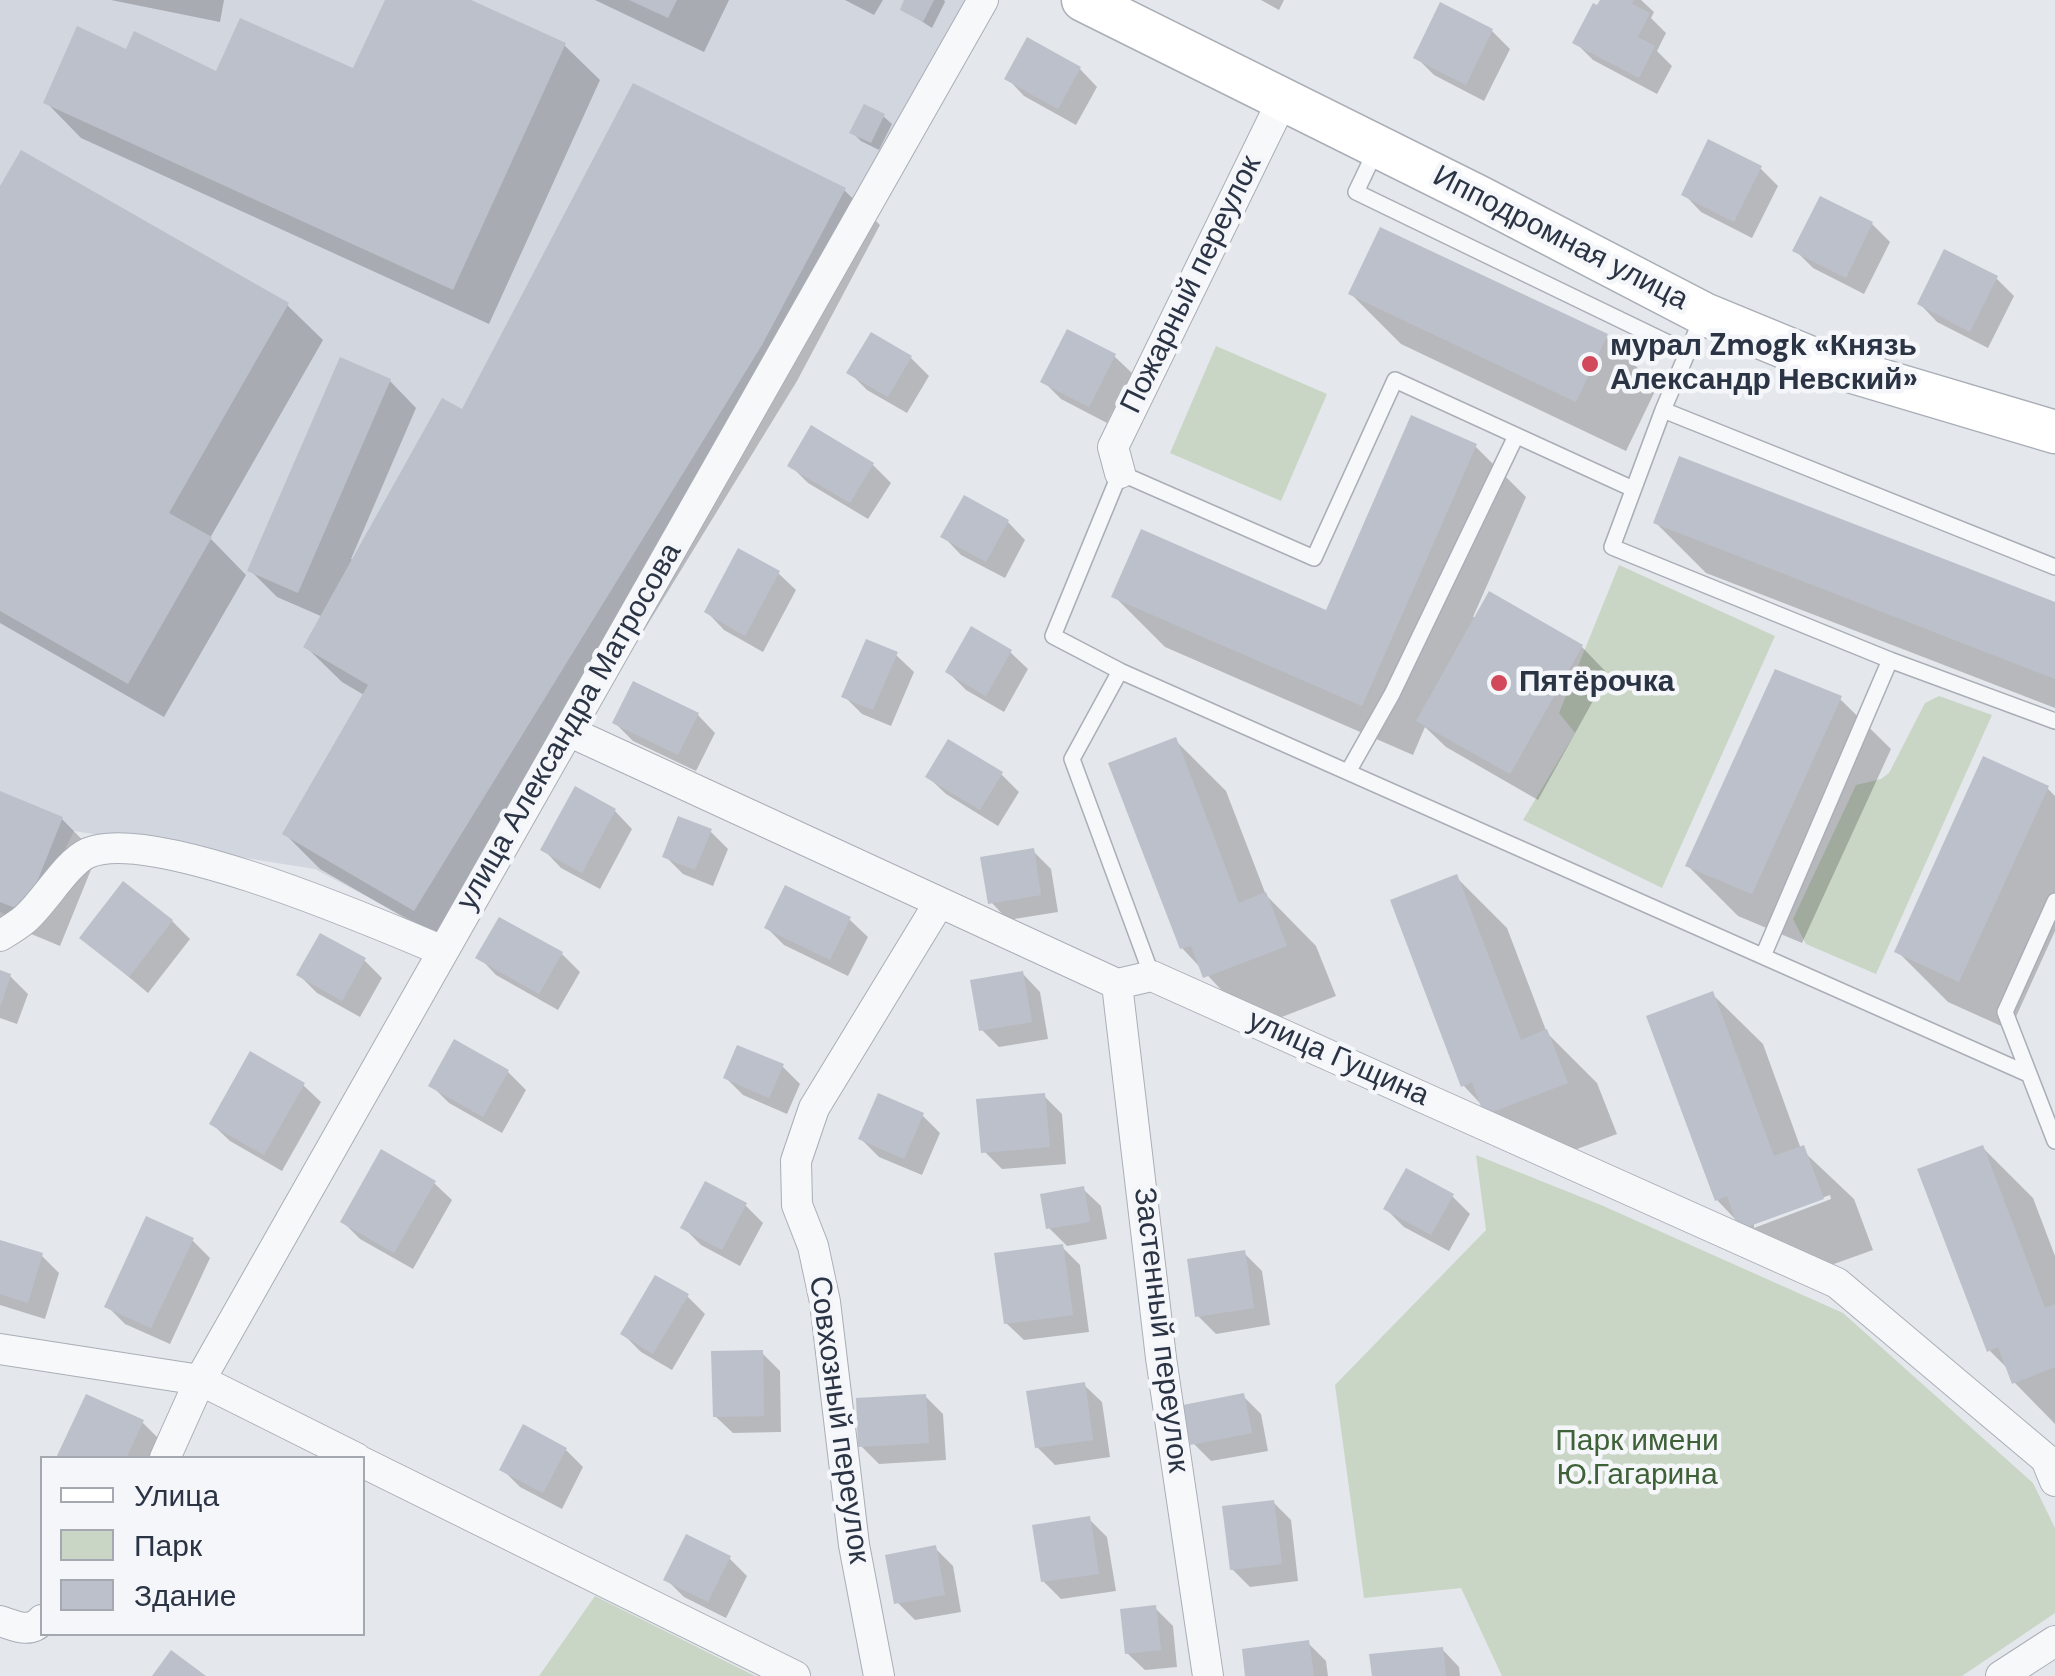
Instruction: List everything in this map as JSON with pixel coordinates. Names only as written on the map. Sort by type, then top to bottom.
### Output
[{"type":"main road","name":"Ипподромная улица","points":[[1083,0],[1378,146],[1696,333],[1823,363],[2055,432]]},
{"type":"street","name":"улица Александра Матросова","points":[[166,1456],[200,1380],[983,0]]},
{"type":"street","name":"Пожарный переулок","points":[[1120,473],[1114,447],[1283,98]]},
{"type":"street","points":[[568,731],[1116,984],[1152,976]]},
{"type":"street","points":[[0,936],[24,920],[84,854],[110,846],[143,849],[289,888],[443,950]]},
{"type":"street","name":"Совхозный переулок","points":[[880,1676],[854,1545],[825,1302],[812,1246],[797,1205],[796,1161],[814,1108],[939,902]]},
{"type":"street","name":"улица Гущина","points":[[1152,976],[1837,1284],[2052,1465]]},
{"type":"street","name":"Застенный переулок","points":[[1116,984],[1161,1358],[1208,1676]]},
{"type":"street","points":[[0,1349],[200,1380],[351,1456]]},
{"type":"street","points":[[365,1463],[795,1676]]},
{"type":"street","points":[[0,1621],[25,1629],[39,1624]]},
{"type":"street","points":[[2000,1676],[2055,1641]]},
{"type":"lane","points":[[1696,333],[1612,547],[1890,660],[2055,721]]},
{"type":"lane","points":[[1633,488],[1395,380],[1314,558],[1120,473],[1052,636],[1120,671],[2028,1074]]},
{"type":"lane","points":[[1663,410],[2055,567]]},
{"type":"lane","points":[[1348,772],[1392,694],[1516,436]]},
{"type":"lane","points":[[1762,956],[1890,660]]},
{"type":"lane","points":[[1120,671],[1072,759],[1152,976]]},
{"type":"lane","points":[[2055,901],[2005,1012],[2055,1140]]},
{"type":"shaded area","points":[[0,0],[967,0],[443,937],[315,869],[74,831],[29,924],[0,912]]},
{"type":"green space","points":[[1216,346],[1327,394],[1281,501],[1170,453]]},
{"type":"green space","points":[[1619,565],[1775,636],[1662,888],[1523,820],[1575,733],[1559,713]]},
{"type":"green space","points":[[1939,696],[1992,715],[1876,974],[1806,944],[1793,919],[1856,785],[1889,773],[1925,703]]},
{"type":"green space","name":"Парк имени Ю.Гагарина","points":[[1476,1155],[1601,1205],[1843,1313],[2033,1483],[2055,1528],[2055,1613],[1962,1676],[1502,1676],[1461,1588],[1364,1598],[1335,1385],[1486,1230]]},
{"type":"green space","points":[[595,1596],[755,1676],[539,1676]]},
{"type":"building","points":[[385,0],[471,0],[566,43],[453,290],[43,103],[77,26],[126,49],[134,31],[216,71],[240,18],[353,68]]},
{"type":"building","points":[[629,0],[677,0],[668,18]]},
{"type":"building","points":[[904,0],[934,0],[923,22],[900,10]]},
{"type":"building","points":[[1600,0],[1634,0],[1632,4],[1650,13],[1638,37],[1655,46],[1639,78],[1572,43],[1593,3],[1597,5]]},
{"type":"building","points":[[1440,2],[1493,29],[1466,85],[1413,58]]},
{"type":"building","points":[[1027,37],[1081,67],[1058,109],[1004,79]]},
{"type":"building","points":[[633,83],[846,188],[762,345],[414,911],[282,834],[368,685],[303,647],[442,398],[462,409]]},
{"type":"building","points":[[864,104],[885,114],[871,143],[849,133]]},
{"type":"building","points":[[1708,139],[1762,166],[1734,222],[1681,195]]},
{"type":"building","points":[[21,150],[289,303],[169,513],[212,537],[128,684],[0,611],[0,186]]},
{"type":"building","points":[[1820,196],[1873,222],[1846,278],[1792,251]]},
{"type":"building","points":[[1380,227],[1608,334],[1576,402],[1348,294]]},
{"type":"building","points":[[1944,249],[1998,276],[1970,332],[1917,304]]},
{"type":"building","points":[[1067,329],[1116,354],[1089,407],[1040,382]]},
{"type":"building","points":[[871,332],[912,356],[888,397],[846,373]]},
{"type":"building","points":[[340,357],[391,379],[298,593],[247,571]]},
{"type":"building","points":[[1411,415],[1477,444],[1362,706],[1111,597],[1141,529],[1326,610]]},
{"type":"building","points":[[811,425],[874,463],[850,503],[787,466]]},
{"type":"building","points":[[1679,456],[2055,602],[2055,679],[1653,523]]},
{"type":"building","points":[[964,495],[1009,520],[986,562],[940,537]]},
{"type":"building","points":[[738,548],[780,571],[745,636],[704,612]]},
{"type":"building","name":"Пятёрочка","points":[[1489,591],[1583,645],[1510,774],[1416,721]]},
{"type":"building","points":[[971,626],[1012,650],[986,696],[945,672]]},
{"type":"building","points":[[866,639],[898,652],[873,710],[841,697]]},
{"type":"building","points":[[1775,669],[1842,696],[1752,894],[1685,866]]},
{"type":"building","points":[[633,681],[699,713],[678,755],[612,723]]},
{"type":"building","points":[[1176,737],[1239,903],[1266,892],[1287,946],[1203,978],[1191,946],[1180,949],[1108,763]]},
{"type":"building","points":[[948,739],[1003,772],[980,810],[925,777]]},
{"type":"building","points":[[1983,756],[2049,786],[1959,982],[1894,952]]},
{"type":"building","points":[[575,786],[616,809],[582,873],[540,850]]},
{"type":"building","points":[[0,791],[63,817],[25,912],[0,902]]},
{"type":"building","points":[[678,816],[712,829],[695,870],[662,857]]},
{"type":"building","points":[[1034,848],[1041,895],[988,904],[980,857]]},
{"type":"building","points":[[1457,874],[1521,1040],[1547,1029],[1568,1083],[1484,1115],[1472,1082],[1461,1087],[1390,900]]},
{"type":"building","points":[[123,881],[173,920],[129,977],[79,938]]},
{"type":"building","points":[[785,885],[851,917],[830,960],[764,928]]},
{"type":"building","points":[[499,917],[563,952],[539,994],[475,958]]},
{"type":"building","points":[[320,933],[366,958],[342,1001],[296,975]]},
{"type":"building","points":[[0,970],[11,974],[1,1005],[0,1004]]},
{"type":"building","points":[[1023,971],[1032,1022],[979,1031],[970,980]]},
{"type":"building","points":[[1713,991],[1774,1156],[1804,1145],[1824,1199],[1739,1230],[1727,1196],[1715,1201],[1646,1016]]},
{"type":"building","points":[[454,1039],[509,1070],[483,1117],[428,1086]]},
{"type":"building","points":[[737,1045],[784,1064],[769,1098],[723,1078]]},
{"type":"building","points":[[250,1051],[305,1083],[264,1155],[209,1124]]},
{"type":"building","points":[[878,1093],[924,1113],[904,1159],[858,1139]]},
{"type":"building","points":[[1045,1093],[1050,1147],[981,1153],[976,1099]]},
{"type":"building","points":[[1983,1145],[2045,1308],[2055,1304],[2055,1367],[2012,1384],[1998,1347],[1987,1352],[1917,1169]]},
{"type":"building","points":[[381,1149],[436,1181],[394,1253],[340,1222]]},
{"type":"building","points":[[1406,1168],[1454,1194],[1431,1235],[1383,1209]]},
{"type":"building","points":[[705,1181],[747,1203],[722,1250],[680,1228]]},
{"type":"building","points":[[1084,1186],[1090,1222],[1046,1229],[1040,1194]]},
{"type":"building","points":[[146,1216],[194,1238],[151,1328],[104,1307]]},
{"type":"building","points":[[0,1240],[43,1253],[28,1303],[0,1294]]},
{"type":"building","points":[[1063,1244],[1073,1315],[1004,1324],[994,1253]]},
{"type":"building","points":[[1245,1250],[1254,1308],[1195,1317],[1187,1259]]},
{"type":"building","points":[[655,1275],[689,1294],[653,1354],[620,1334]]},
{"type":"building","points":[[763,1350],[764,1416],[713,1417],[711,1351]]},
{"type":"building","points":[[1085,1382],[1093,1440],[1035,1448],[1026,1391]]},
{"type":"building","points":[[1244,1393],[1252,1433],[1190,1445],[1183,1405]]},
{"type":"building","points":[[86,1394],[144,1420],[127,1456],[57,1456]]},
{"type":"building","points":[[926,1394],[929,1443],[858,1447],[856,1398]]},
{"type":"building","points":[[523,1424],[567,1448],[543,1493],[499,1470]]},
{"type":"building","points":[[1274,1500],[1282,1564],[1230,1570],[1222,1506]]},
{"type":"building","points":[[1090,1516],[1099,1574],[1041,1582],[1032,1525]]},
{"type":"building","points":[[686,1534],[731,1556],[708,1602],[663,1580]]},
{"type":"building","points":[[936,1545],[945,1595],[894,1604],[885,1555]]},
{"type":"building","points":[[1156,1605],[1161,1650],[1125,1654],[1120,1609]]},
{"type":"building","points":[[1309,1640],[1314,1676],[1245,1676],[1242,1649]]},
{"type":"building","points":[[1443,1647],[1446,1676],[1372,1676],[1369,1654]]},
{"type":"building","points":[[171,1650],[206,1676],[152,1676]]},
{"type":"place","name":"мурал Zmogk «Князь Александр Невский»","points":[[1590,364]]},
{"type":"place","name":"Пятёрочка","points":[[1499,683]]}]
